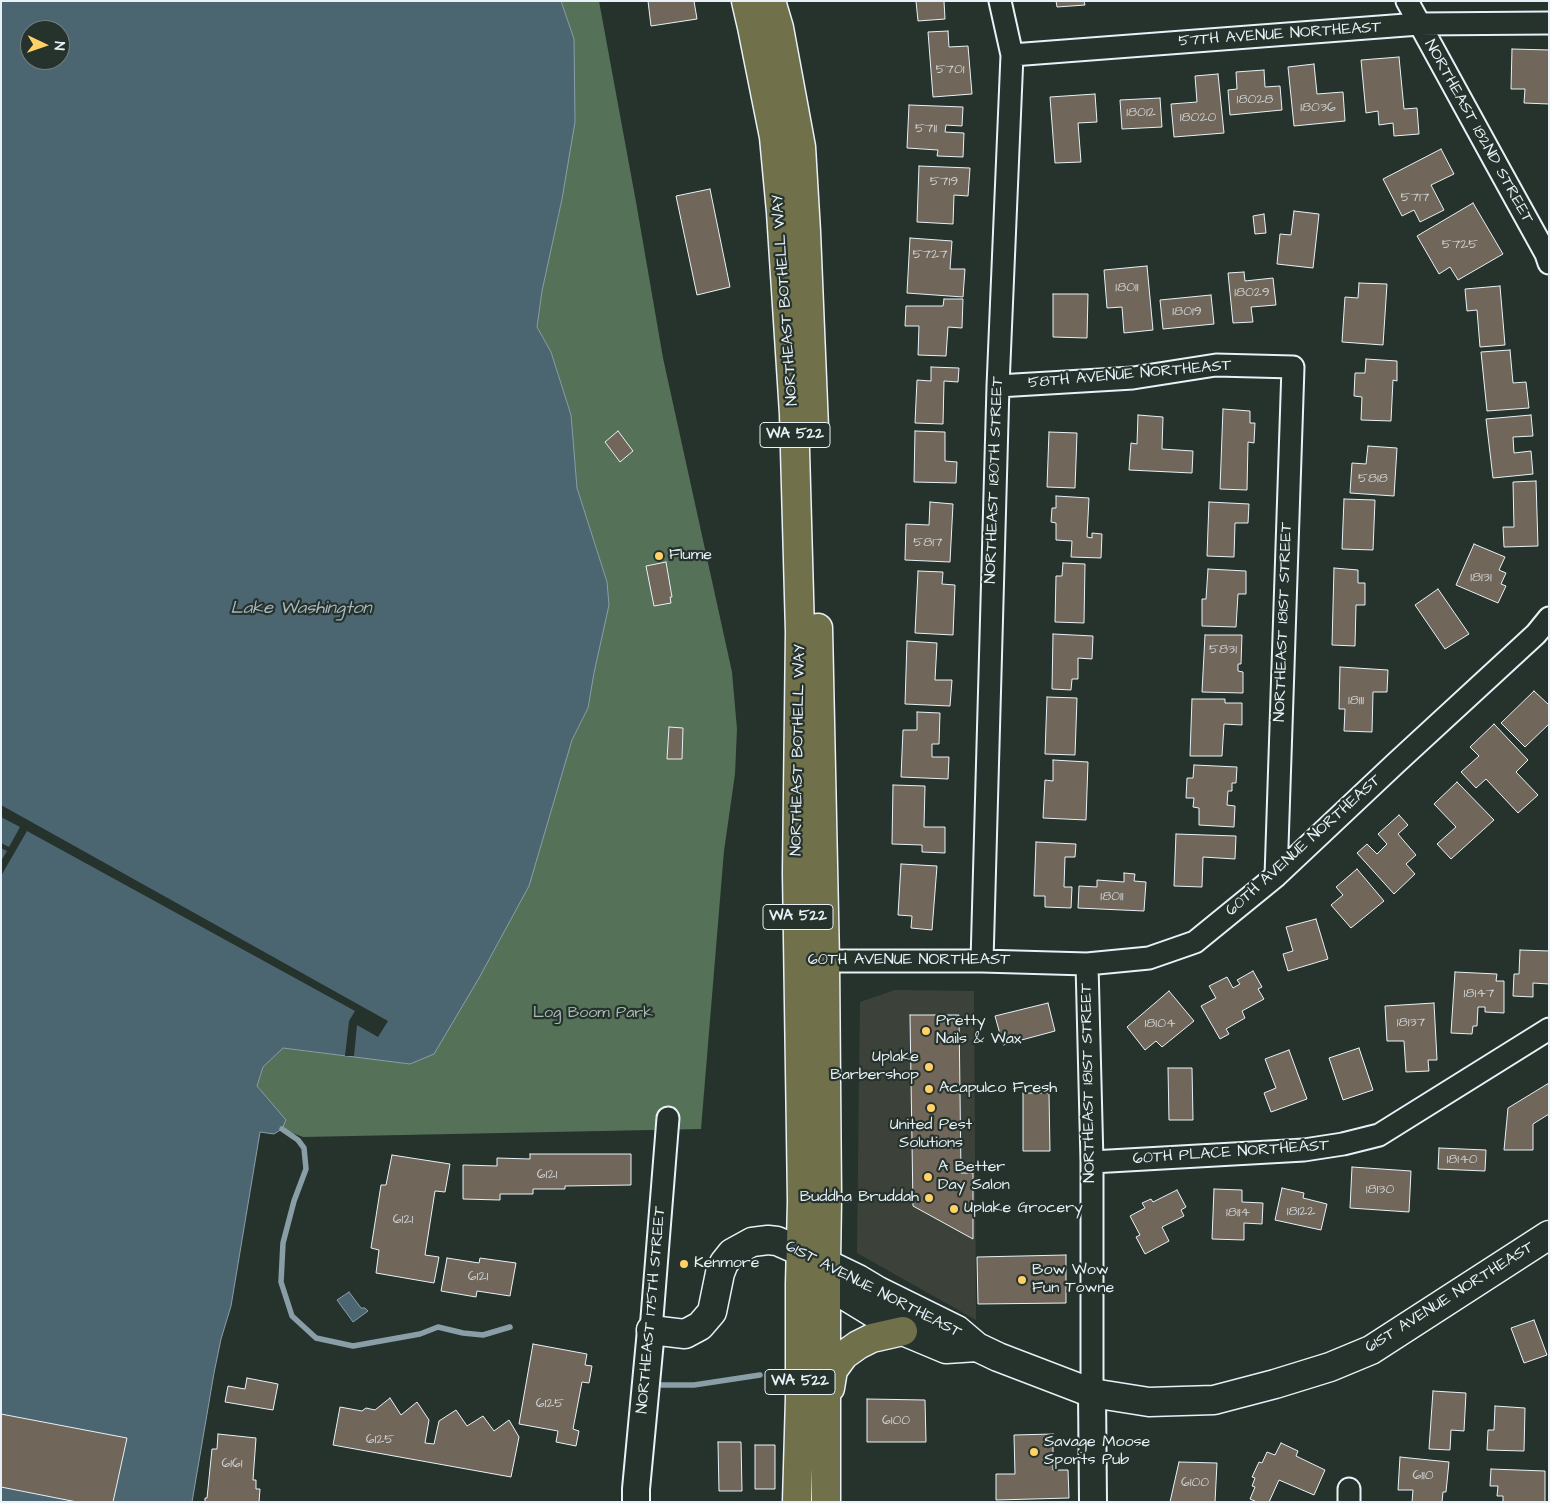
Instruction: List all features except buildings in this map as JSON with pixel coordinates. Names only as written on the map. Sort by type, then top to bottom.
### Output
[{"type":"main road","name":"NORTHEAST BOTHELL WAY","points":[[746,1],[774,137],[781,212],[794,404],[800,632],[797,873],[812,961]]},
{"type":"main road","name":"NORTHEAST BOTHELL WAY","points":[[770,1],[780,28],[801,147],[813,415],[812,961],[827,1199],[813,1265],[800,1398],[797,1502]]},
{"type":"main road","name":"61ST AVENUE NORTHEAST","points":[[813,1265],[878,1291],[957,1330],[977,1347],[998,1357],[1092,1393],[1149,1402],[1214,1400],[1276,1384],[1330,1367],[1371,1350],[1549,1235]]},
{"type":"main road","name":"61ST AVENUE NORTHEAST","points":[[651,1330],[685,1334],[700,1326],[712,1312],[720,1273],[732,1252],[752,1242],[766,1240],[777,1242],[813,1265],[903,1331],[946,1349],[977,1347]]},
{"type":"main road","name":"NORTHEAST BOTHELL WAY","points":[[813,1265],[826,1416],[826,1502]]},
{"type":"main road","points":[[826,1416],[833,1370],[844,1355],[872,1338],[903,1331]]},
{"type":"street","name":"NORTHEAST 180TH STREET","points":[[982,961],[998,386],[1012,55],[1000,1]]},
{"type":"street","name":"NORTHEAST 182ND STREET","points":[[1407,1],[1549,262]]},
{"type":"street","name":"57TH AVENUE NORTHEAST","points":[[1012,55],[1419,24],[1549,23]]},
{"type":"street","name":"58TH AVENUE NORTHEAST","points":[[998,386],[1133,378],[1216,365],[1293,368]]},
{"type":"street","name":"NORTHEAST 181ST STREET","points":[[1276,876],[1293,368]]},
{"type":"street","name":"60TH AVENUE NORTHEAST","points":[[812,961],[982,961],[1086,964],[1149,958],[1195,942],[1276,876],[1396,762],[1536,634],[1549,618]]},
{"type":"street","name":"NORTHEAST 181ST STREET","points":[[1086,964],[1092,1162],[1093,1502]]},
{"type":"street","name":"60TH PLACE NORTHEAST","points":[[1092,1162],[1304,1150],[1343,1144],[1379,1135],[1549,1029]]},
{"type":"street","name":"NORTHEAST 175TH STREET","points":[[636,1502],[668,1118]]},
{"type":"shaded area","points":[[895,990],[974,991],[976,1320],[857,1253],[860,1002]]},
{"type":"green space","name":"Log Boom Park","points":[[561,1],[599,1],[663,358],[732,672],[737,729],[735,774],[724,851],[701,1129],[303,1137],[282,1129],[285,1120],[257,1086],[263,1067],[282,1048],[356,1057],[572,740],[588,708],[607,582],[577,488],[571,415],[551,352],[537,327],[542,291],[562,199],[574,39]]},
{"type":"water","name":"Lake Washington","points":[[1,1],[561,1],[574,39],[575,122],[562,199],[542,291],[537,327],[551,352],[571,415],[577,488],[607,582],[609,605],[588,708],[572,740],[529,886],[479,978],[434,1054],[410,1064],[283,1048],[263,1067],[257,1086],[286,1120],[282,1129],[274,1134],[260,1132],[231,1306],[221,1339],[214,1373],[192,1502],[1,1502]]},
{"type":"water","points":[[349,1292],[361,1308],[365,1308],[368,1311],[353,1322],[337,1300]]},
{"type":"pier","points":[[1,805],[388,1021],[378,1037],[357,1025],[354,1056],[345,1056],[349,1021],[355,1011],[27,831],[1,876],[1,861],[7,851],[1,848],[1,843],[9,847],[20,827],[1,817]]},
{"type":"waterway","points":[[282,1129],[298,1140],[304,1148],[306,1169],[294,1201],[283,1243],[281,1282],[292,1316],[316,1338],[353,1346],[420,1334],[438,1327],[463,1333],[483,1335],[510,1327]]},
{"type":"waterway","points":[[662,1385],[694,1385],[760,1375]]},
{"type":"place","name":"Flume","points":[[659,556]]},
{"type":"place","name":"Pretty Nails & Wax","points":[[926,1031]]},
{"type":"place","name":"Uplake Barbershop","points":[[929,1067]]},
{"type":"place","name":"Acapulco Fresh","points":[[929,1089]]},
{"type":"place","name":"United Pest Solutions","points":[[931,1108]]},
{"type":"place","name":"A Better Day Salon","points":[[928,1177]]},
{"type":"place","name":"Buddha Bruddah","points":[[929,1198]]},
{"type":"place","name":"Uplake Grocery","points":[[954,1209]]},
{"type":"place","name":"Kenmore","points":[[684,1264]]},
{"type":"place","name":"Bow Wow Fun Towne","points":[[1022,1280]]},
{"type":"place","name":"Savage Moose Sports Pub","points":[[1034,1452]]}]
